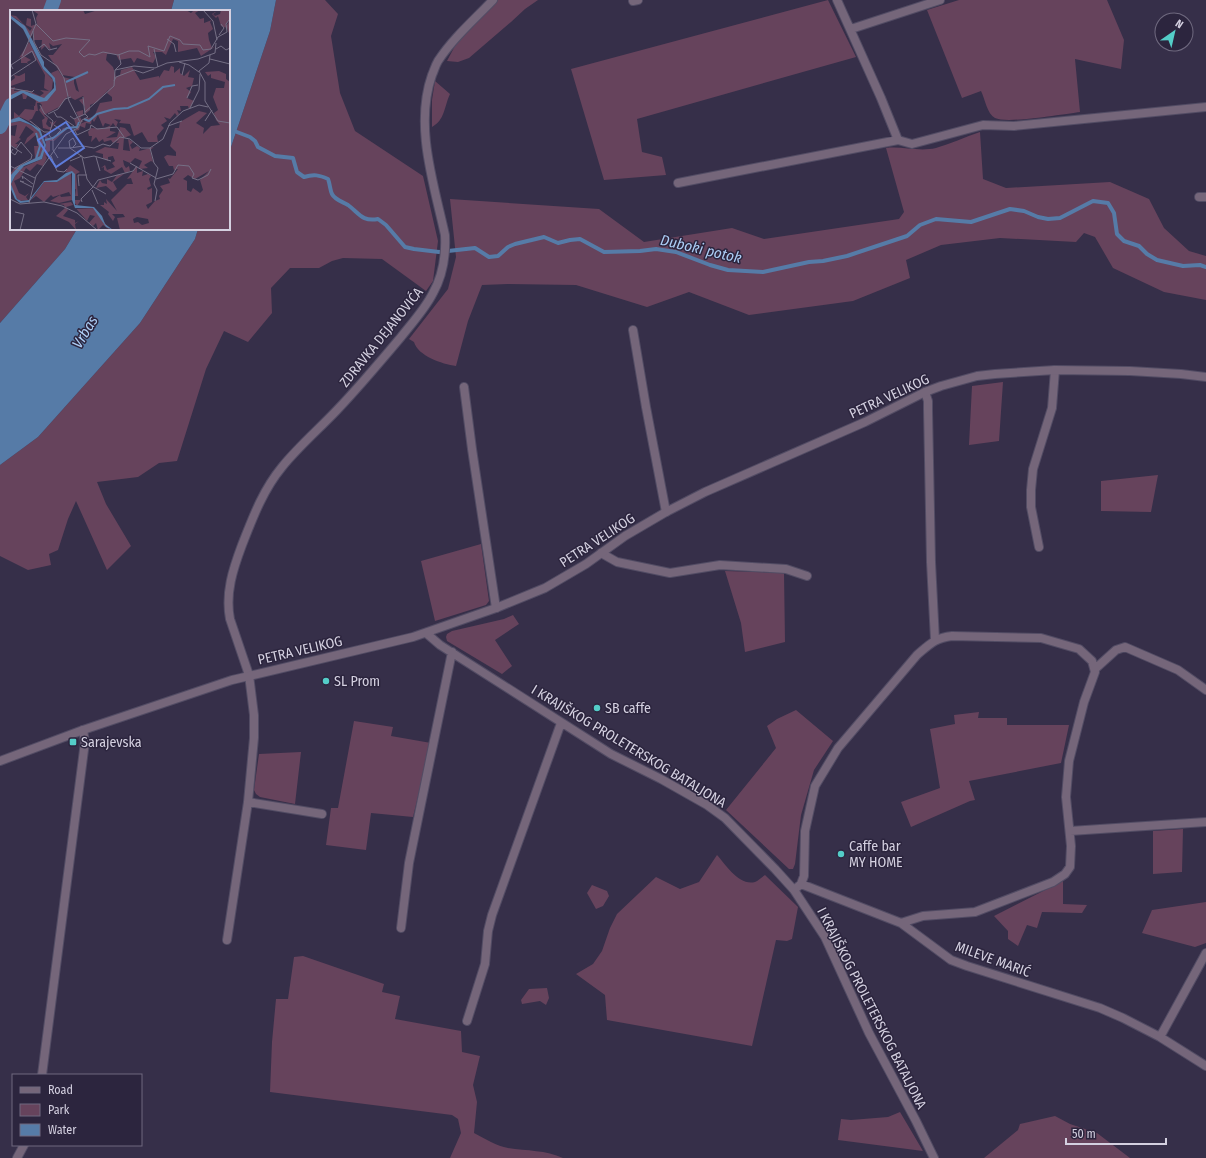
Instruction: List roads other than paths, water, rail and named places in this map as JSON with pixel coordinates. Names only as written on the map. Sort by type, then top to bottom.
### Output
[{"type":"street","name":"ZDRAVKA DEJANOVIĆA","points":[[227,940],[248,802],[254,738],[254,715],[249,675],[230,619],[228,594],[236,562],[261,498],[282,466],[371,374],[433,294],[439,280],[445,258],[446,245],[427,150],[425,104],[427,89],[437,63],[453,39],[493,0]]},
{"type":"street","points":[[837,0],[851,29],[898,140]]},
{"type":"street","points":[[851,29],[940,0]]},
{"type":"street","points":[[678,183],[898,140],[912,144],[983,125],[1014,126],[1206,107]]},
{"type":"street","points":[[633,330],[666,512]]},
{"type":"street","points":[[1039,547],[1030,490],[1035,463],[1052,408],[1055,370]]},
{"type":"street","name":"PETRA VELIKOG","points":[[0,761],[83,730],[249,675],[413,637],[496,608],[545,588],[586,564],[625,536],[666,512],[705,492],[865,422],[925,392],[941,386],[977,376],[1055,370],[1130,371],[1181,374],[1206,378]]},
{"type":"street","points":[[464,387],[496,608]]},
{"type":"street","points":[[925,392],[928,401],[931,562],[935,640]]},
{"type":"street","points":[[601,553],[617,562],[670,573],[720,565],[786,569],[807,576]]},
{"type":"street","name":"I KRAJIŠKOG PROLETERSKOG BATALJONA","points":[[426,633],[440,645],[611,754],[661,778],[725,818],[794,890],[825,937],[869,1033],[934,1158]]},
{"type":"street","points":[[794,890],[801,884],[804,868],[805,831],[815,786],[838,748],[918,655],[935,640],[952,636],[1041,638],[1079,650],[1092,661],[1095,672],[1084,702],[1069,761],[1066,798],[1071,846],[1070,867],[1065,874],[1053,882],[974,912],[924,916],[901,923]]},
{"type":"street","points":[[1095,669],[1116,650],[1126,647],[1178,670],[1206,690]]},
{"type":"street","points":[[401,928],[409,863],[452,652]]},
{"type":"street","points":[[467,1021],[485,964],[488,931],[492,915],[561,723]]},
{"type":"street","points":[[42,1074],[84,742],[83,730]]},
{"type":"street","points":[[248,802],[322,814]]},
{"type":"street","points":[[1070,832],[1206,822]]},
{"type":"street","name":"MILEVE MARIĆ","points":[[801,884],[901,923],[951,960],[974,969],[1100,1008],[1123,1018],[1160,1037],[1206,1066]]},
{"type":"street","points":[[1160,1037],[1206,953]]},
{"type":"street","points":[[17,1158],[23,1146]]},
{"type":"water","points":[[174,0],[276,0],[270,31],[230,150],[230,10],[171,10]]},
{"type":"water","name":"Vrbas","points":[[76,230],[198,230],[195,239],[140,323],[38,437],[0,465],[0,323],[65,249]]},
{"type":"waterway","points":[[50,10],[54,0]]},
{"type":"waterway","points":[[0,127],[10,107]]},
{"type":"waterway","name":"Duboki potok","points":[[230,129],[250,137],[255,141],[258,147],[275,156],[293,158],[297,172],[304,177],[316,175],[328,179],[331,192],[335,198],[348,205],[364,218],[373,220],[378,219],[386,225],[405,247],[414,249],[439,252],[475,248],[489,257],[498,256],[508,247],[515,244],[544,237],[558,243],[580,239],[604,252],[656,249],[676,252],[728,270],[763,272],[809,262],[847,256],[907,236],[920,225],[936,219],[971,222],[1010,209],[1024,211],[1038,217],[1048,219],[1060,218],[1093,201],[1108,203],[1114,213],[1117,234],[1124,241],[1139,246],[1147,254],[1157,260],[1183,266],[1200,265],[1206,267]]},
{"type":"place","name":"SL Prom","points":[[326,681]]},
{"type":"place","name":"SB caffe","points":[[597,708]]},
{"type":"place","name":"Sarajevska","points":[[73,742]]},
{"type":"place","name":"Caffe bar MY HOME","points":[[841,854]]}]
